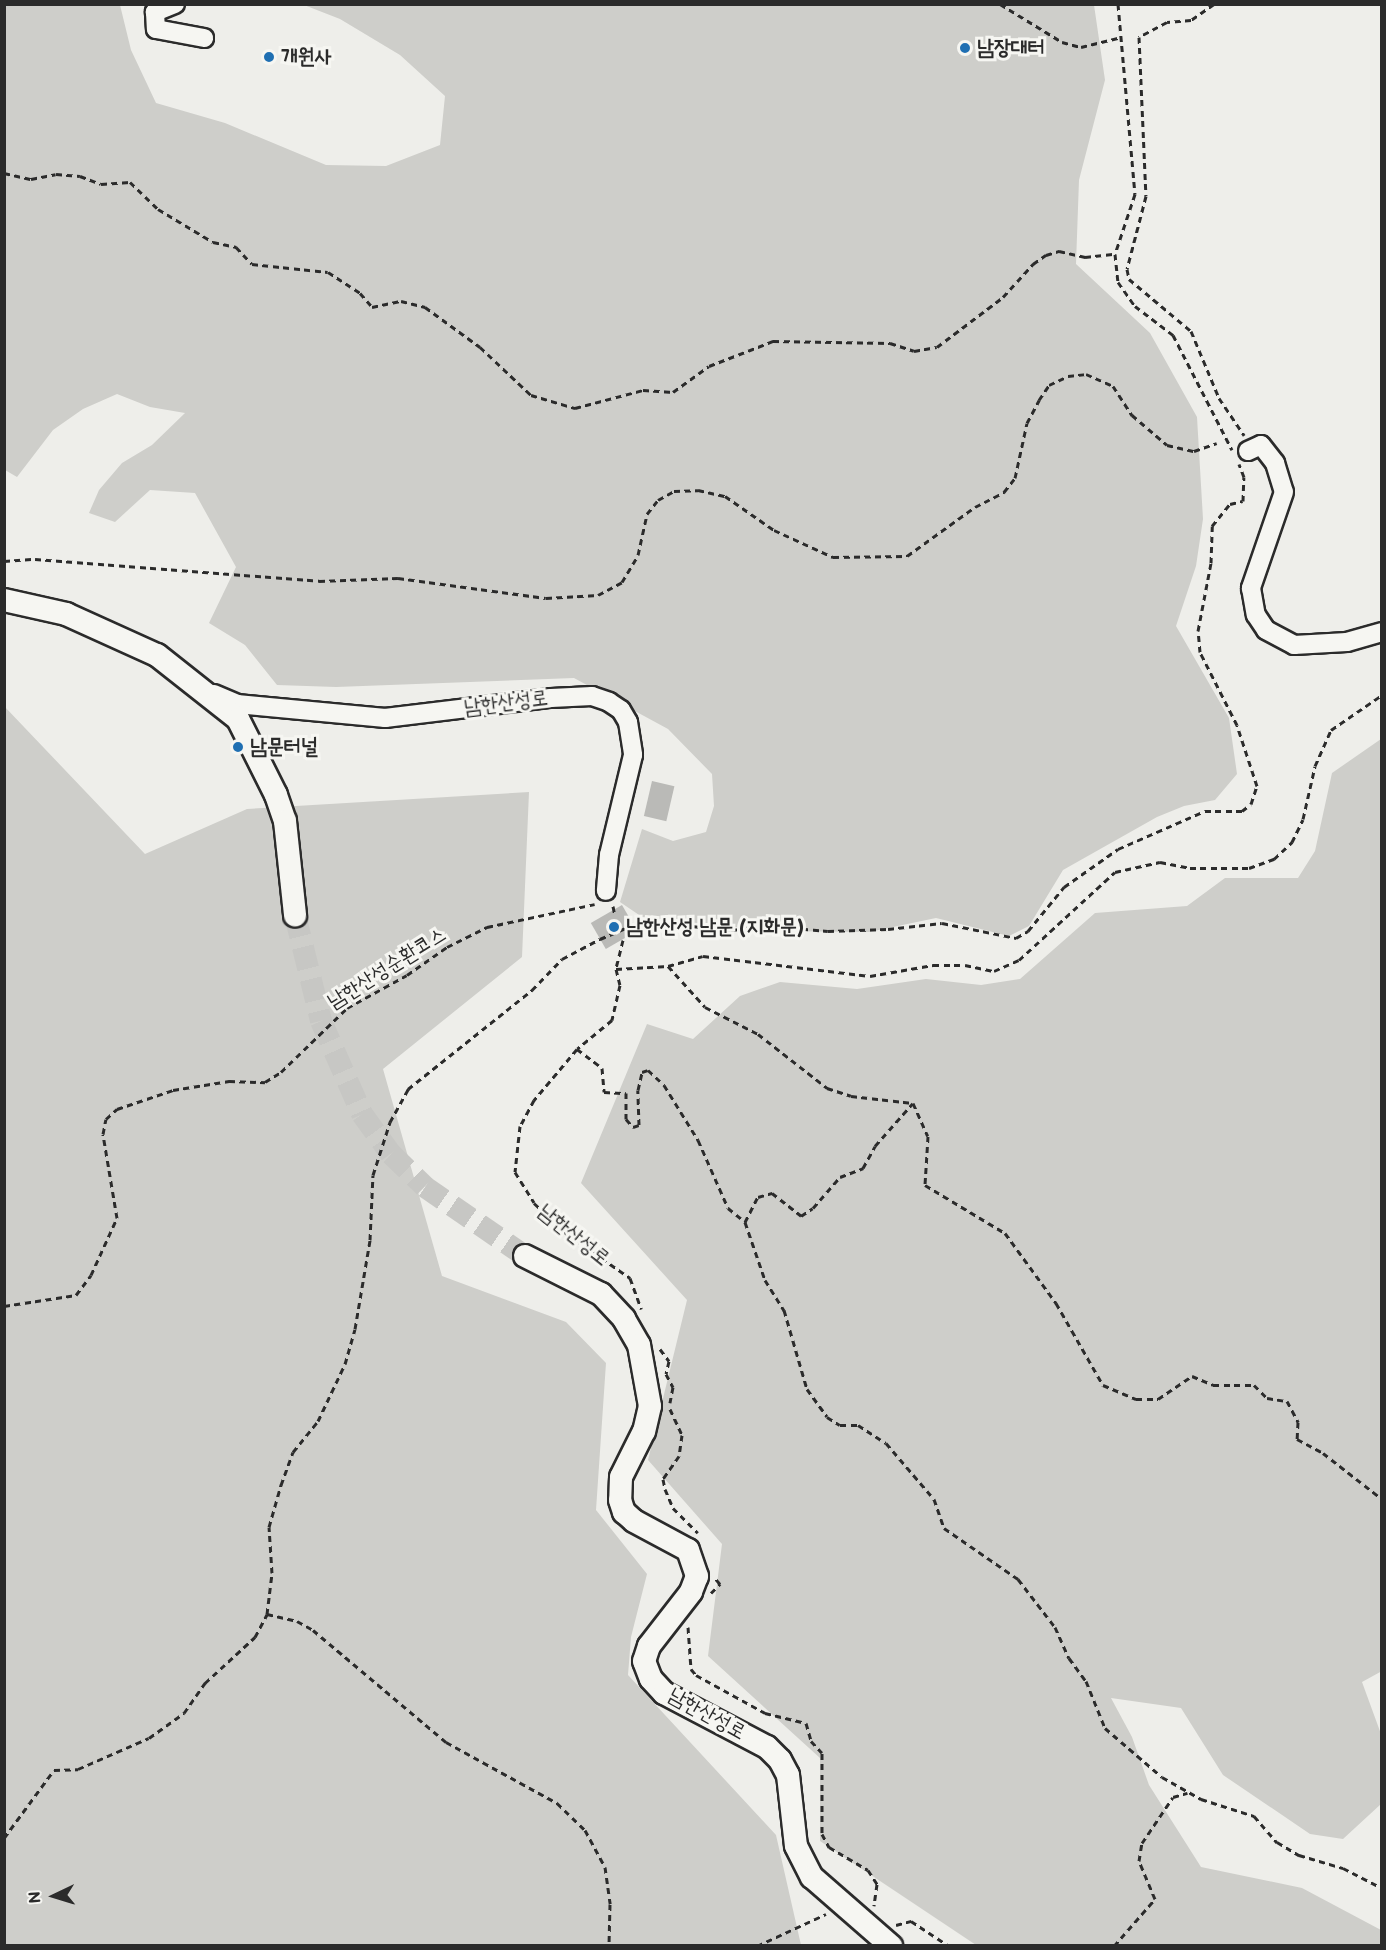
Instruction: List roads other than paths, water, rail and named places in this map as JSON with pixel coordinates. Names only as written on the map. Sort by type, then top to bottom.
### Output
[{"type":"main road","name":"남한산성로","points":[[4,600],[66,614],[158,655],[206,690],[238,719],[276,795],[292,863],[295,915]]},
{"type":"main road","name":"남한산성로","points":[[525,1256],[601,1294],[637,1316],[639,1345],[650,1406],[644,1431],[621,1477],[620,1500],[624,1512],[634,1521],[688,1550],[697,1576],[691,1592],[658,1631],[644,1661],[651,1679],[664,1693],[767,1747],[780,1760],[789,1775],[796,1846],[813,1877],[837,1902],[891,1946]]},
{"type":"lane","points":[[176,4],[155,12],[156,29],[204,38]]},
{"type":"lane","points":[[1255,448],[1275,463],[1284,492],[1251,588],[1256,615],[1266,630],[1294,645],[1347,642],[1382,632]]},
{"type":"lane","name":"남한산성로","points":[[206,690],[237,704],[386,718],[551,698],[592,696],[609,702],[621,710],[628,722],[633,755],[609,855],[603,897]]},
{"type":"tunnel","points":[[295,915],[321,1021],[362,1114],[391,1154],[425,1187],[525,1256]]},
{"type":"place","name":"남장대터","points":[[965,48]]},
{"type":"place","name":"개원사","points":[[269,57]]},
{"type":"place","name":"남문터널","points":[[238,747]]},
{"type":"place","name":"남한산성 남문 (지화문)","points":[[614,927]]}]
